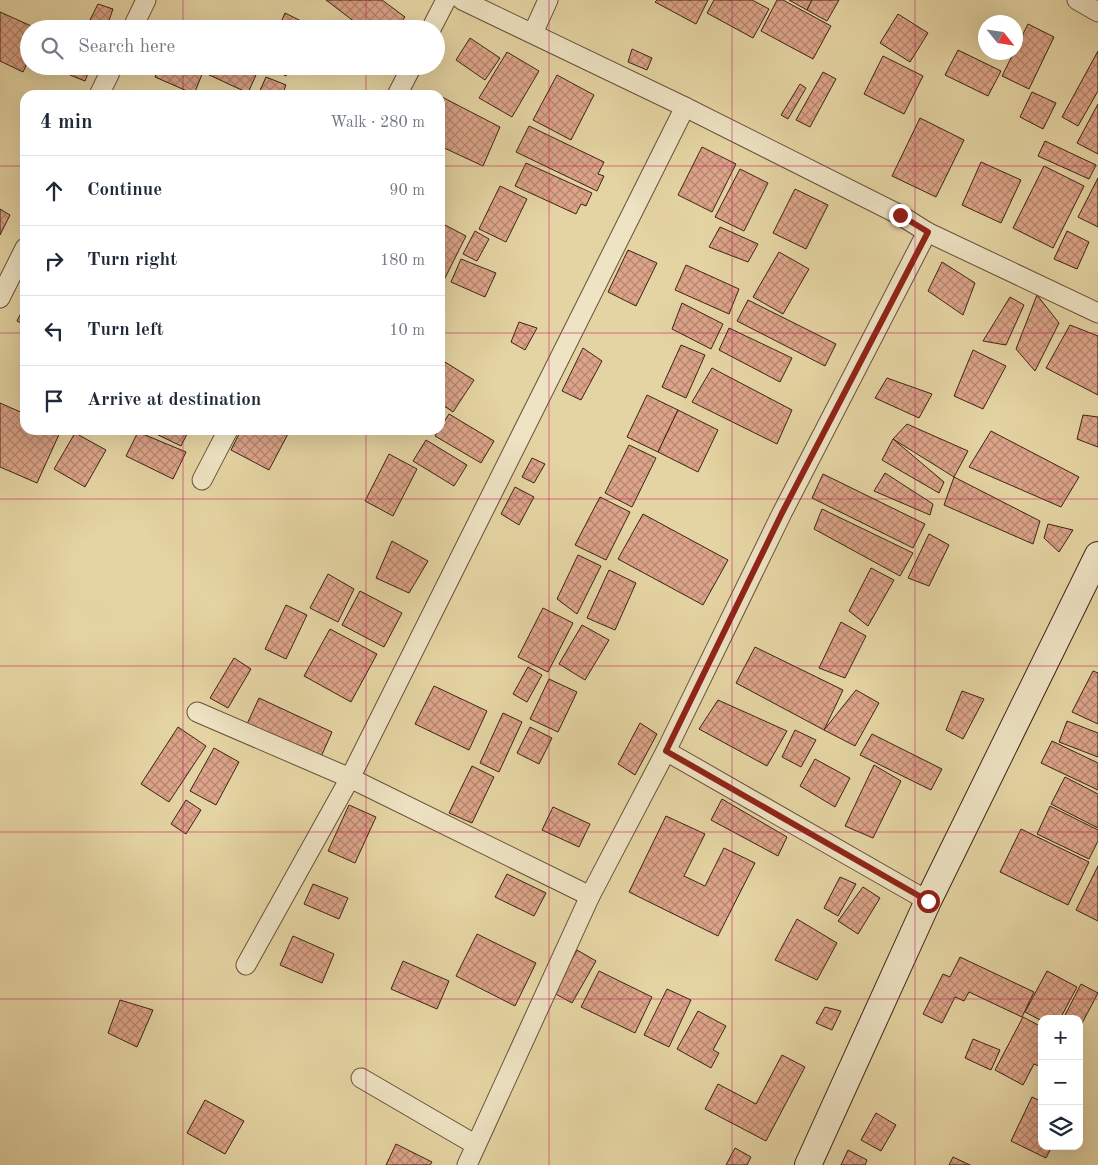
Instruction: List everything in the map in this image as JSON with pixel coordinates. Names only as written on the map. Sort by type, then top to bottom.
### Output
[{"type":"street","points":[[136,20],[146,0]]},
{"type":"street","points":[[436,20],[446,0]]},
{"type":"street","points":[[462,0],[685,107],[900,215],[928,232],[1098,313]]},
{"type":"street","points":[[533,34],[548,0]]},
{"type":"street","points":[[1077,0],[1098,12]]},
{"type":"street","points":[[101,90],[109,75]]},
{"type":"street","points":[[400,90],[407,75]]},
{"type":"street","points":[[246,965],[350,778],[685,107]]},
{"type":"street","points":[[467,1165],[590,896],[666,751],[782,513],[928,232]]},
{"type":"street","points":[[2,289],[20,257]]},
{"type":"street","points":[[202,480],[225,435]]},
{"type":"street","points":[[808,1165],[928,901],[1098,558]]},
{"type":"street","points":[[197,712],[350,778],[590,896]]},
{"type":"street","points":[[666,751],[928,901]]},
{"type":"street","points":[[361,1078],[476,1145]]},
{"type":"building","points":[[326,0],[382,0],[405,17],[403,20],[352,20]]},
{"type":"building","points":[[657,0],[708,0],[696,24],[655,2]]},
{"type":"building","points":[[714,0],[752,0],[769,9],[753,38],[707,13]]},
{"type":"building","points":[[777,0],[783,0],[831,26],[813,59],[761,31]]},
{"type":"building","points":[[789,0],[812,0],[807,10]]},
{"type":"building","points":[[812,0],[839,0],[827,21],[807,10]]},
{"type":"building","points":[[98,4],[113,9],[109,20],[90,20]]},
{"type":"building","points":[[0,12],[20,21],[20,71],[0,61]]},
{"type":"building","points":[[285,13],[299,20],[282,20]]},
{"type":"building","points":[[898,14],[928,33],[910,62],[880,43]]},
{"type":"building","points":[[1028,24],[1054,37],[1029,89],[1002,76],[1010,60],[1023,60],[1023,34]]},
{"type":"building","points":[[470,38],[500,58],[485,80],[456,60]]},
{"type":"building","points":[[632,49],[652,58],[647,70],[628,62]]},
{"type":"building","points":[[958,50],[1001,71],[988,96],[945,75]]},
{"type":"building","points":[[1098,51],[1098,91],[1078,126],[1062,117]]},
{"type":"building","points":[[507,52],[539,71],[512,117],[479,98]]},
{"type":"building","points":[[883,56],[923,76],[904,114],[864,94]]},
{"type":"building","points":[[823,72],[836,79],[810,127],[796,120]]},
{"type":"building","points":[[70,75],[87,75],[85,81]]},
{"type":"building","points":[[156,75],[202,75],[196,90],[185,90],[155,77]]},
{"type":"building","points":[[209,75],[256,75],[249,90],[242,90]]},
{"type":"building","points":[[557,75],[594,95],[571,140],[533,120]]},
{"type":"building","points":[[266,77],[286,85],[284,90],[260,90]]},
{"type":"building","points":[[800,84],[806,88],[788,119],[781,115]]},
{"type":"building","points":[[1032,92],[1056,103],[1043,129],[1020,117]]},
{"type":"building","points":[[445,99],[500,127],[483,166],[445,148]]},
{"type":"building","points":[[1098,104],[1098,154],[1077,143]]},
{"type":"building","points":[[920,118],[964,140],[936,197],[892,176]]},
{"type":"building","points":[[529,126],[604,162],[598,174],[604,176],[597,191],[516,152]]},
{"type":"building","points":[[1045,141],[1096,165],[1089,179],[1038,156]]},
{"type":"building","points":[[702,147],[736,164],[712,212],[678,195]]},
{"type":"building","points":[[981,162],[1021,180],[1001,223],[962,205]]},
{"type":"building","points":[[526,163],[592,193],[586,206],[581,204],[576,214],[515,186]]},
{"type":"building","points":[[1044,166],[1084,186],[1053,248],[1013,228]]},
{"type":"building","points":[[740,169],[768,183],[744,231],[715,217]]},
{"type":"building","points":[[1098,178],[1098,227],[1078,217]]},
{"type":"building","points":[[500,186],[527,199],[506,242],[479,229]]},
{"type":"building","points":[[795,189],[828,205],[806,249],[773,233]]},
{"type":"building","points":[[0,209],[10,215],[0,235]]},
{"type":"building","points":[[445,225],[466,236],[445,278]]},
{"type":"building","points":[[720,227],[758,244],[748,262],[709,247]]},
{"type":"building","points":[[475,231],[489,239],[477,261],[463,254]]},
{"type":"building","points":[[1067,231],[1089,242],[1077,269],[1054,259]]},
{"type":"building","points":[[628,250],[657,263],[636,306],[608,292]]},
{"type":"building","points":[[779,252],[809,269],[783,314],[753,297]]},
{"type":"building","points":[[461,259],[496,273],[485,297],[451,282]]},
{"type":"building","points":[[942,262],[975,283],[963,315],[928,291]]},
{"type":"building","points":[[686,265],[739,289],[729,314],[675,290]]},
{"type":"building","points":[[1037,295],[1059,323],[1035,371],[1016,349]]},
{"type":"building","points":[[1010,297],[1024,305],[1006,345],[983,341]]},
{"type":"building","points":[[748,300],[836,344],[825,366],[737,321]]},
{"type":"building","points":[[682,303],[723,324],[711,349],[672,329]]},
{"type":"building","points":[[519,322],[537,328],[525,350],[511,342]]},
{"type":"building","points":[[1070,325],[1098,336],[1098,395],[1046,368]]},
{"type":"building","points":[[729,328],[792,358],[780,382],[719,350]]},
{"type":"building","points":[[681,345],[705,355],[686,398],[662,387]]},
{"type":"building","points":[[583,348],[602,361],[581,400],[562,391]]},
{"type":"building","points":[[973,350],[1006,366],[983,409],[954,396]]},
{"type":"building","points":[[445,362],[474,380],[453,412],[445,406]]},
{"type":"building","points":[[712,368],[792,410],[777,444],[692,402]]},
{"type":"building","points":[[887,378],[932,394],[919,418],[875,398]]},
{"type":"building","points":[[647,395],[678,410],[658,452],[627,437]]},
{"type":"building","points":[[0,403],[20,412],[20,435],[59,435],[37,483],[0,467]]},
{"type":"building","points":[[678,410],[718,430],[698,472],[658,452]]},
{"type":"building","points":[[449,414],[494,441],[481,463],[435,436],[445,435],[445,420]]},
{"type":"building","points":[[1083,415],[1098,417],[1098,447],[1077,439]]},
{"type":"building","points":[[907,424],[968,451],[954,477],[893,439]]},
{"type":"building","points":[[991,431],[1079,477],[1061,507],[969,467]]},
{"type":"building","points":[[74,435],[79,435],[106,450],[85,487],[54,469]]},
{"type":"building","points":[[136,435],[145,435],[186,452],[173,479],[126,456]]},
{"type":"building","points":[[158,435],[186,435],[181,446]]},
{"type":"building","points":[[238,435],[287,435],[269,470],[231,450]]},
{"type":"building","points":[[893,439],[944,482],[939,493],[882,460]]},
{"type":"building","points":[[426,440],[467,465],[454,486],[413,461]]},
{"type":"building","points":[[629,445],[656,458],[632,507],[605,493]]},
{"type":"building","points":[[389,454],[417,469],[393,516],[365,501]]},
{"type":"building","points":[[532,458],[545,464],[534,483],[522,477]]},
{"type":"building","points":[[885,473],[933,504],[930,515],[874,491]]},
{"type":"building","points":[[823,474],[925,524],[913,548],[812,498]]},
{"type":"building","points":[[954,477],[1040,521],[1033,544],[944,505]]},
{"type":"building","points":[[515,487],[534,497],[519,525],[501,514]]},
{"type":"building","points":[[600,497],[630,512],[606,560],[575,545]]},
{"type":"building","points":[[822,509],[913,553],[900,576],[814,529]]},
{"type":"building","points":[[643,514],[728,560],[703,605],[618,559]]},
{"type":"building","points":[[1048,524],[1073,530],[1059,552],[1044,538]]},
{"type":"building","points":[[929,534],[949,545],[929,586],[908,578]]},
{"type":"building","points":[[392,541],[428,561],[409,593],[376,578]]},
{"type":"building","points":[[578,555],[601,566],[577,614],[557,599]]},
{"type":"building","points":[[871,568],[894,580],[868,626],[849,611]]},
{"type":"building","points":[[609,570],[636,583],[615,630],[587,618]]},
{"type":"building","points":[[328,574],[354,589],[338,622],[310,608]]},
{"type":"building","points":[[360,591],[402,613],[384,647],[342,625]]},
{"type":"building","points":[[286,605],[307,615],[286,659],[265,649]]},
{"type":"building","points":[[543,608],[573,623],[548,672],[518,657]]},
{"type":"building","points":[[841,622],[866,636],[845,678],[819,668]]},
{"type":"building","points":[[582,625],[609,640],[585,680],[559,664]]},
{"type":"building","points":[[330,629],[377,654],[351,702],[304,676]]},
{"type":"building","points":[[755,647],[843,690],[824,730],[736,683]]},
{"type":"building","points":[[234,658],[251,669],[228,708],[210,698]]},
{"type":"building","points":[[528,667],[542,675],[527,702],[513,694]]},
{"type":"building","points":[[1093,671],[1098,673],[1098,724],[1072,712]]},
{"type":"building","points":[[549,679],[577,692],[558,732],[530,719]]},
{"type":"building","points":[[434,686],[487,711],[469,750],[415,724]]},
{"type":"building","points":[[856,690],[879,703],[855,746],[824,730]]},
{"type":"building","points":[[962,691],[984,699],[963,739],[946,730]]},
{"type":"building","points":[[259,698],[332,732],[320,759],[247,724]]},
{"type":"building","points":[[718,700],[787,731],[767,766],[699,729]]},
{"type":"building","points":[[503,713],[522,722],[499,772],[480,763]]},
{"type":"building","points":[[1067,721],[1098,733],[1098,757],[1059,742]]},
{"type":"building","points":[[640,723],[657,734],[635,775],[618,764]]},
{"type":"building","points":[[178,727],[206,746],[169,802],[141,784]]},
{"type":"building","points":[[530,727],[552,738],[539,764],[517,753]]},
{"type":"building","points":[[795,730],[816,740],[801,767],[782,757]]},
{"type":"building","points":[[872,734],[942,769],[931,790],[860,755]]},
{"type":"building","points":[[1052,741],[1098,763],[1098,790],[1041,763]]},
{"type":"building","points":[[214,748],[239,762],[216,805],[190,791]]},
{"type":"building","points":[[815,759],[850,778],[835,807],[800,786]]},
{"type":"building","points":[[874,765],[901,781],[873,838],[845,826]]},
{"type":"building","points":[[472,766],[494,777],[472,823],[449,813]]},
{"type":"building","points":[[1065,777],[1098,794],[1098,828],[1051,804]]},
{"type":"building","points":[[722,799],[787,837],[778,856],[711,820]]},
{"type":"building","points":[[186,800],[201,810],[186,834],[171,824]]},
{"type":"building","points":[[349,805],[376,817],[355,863],[328,851]]},
{"type":"building","points":[[1050,806],[1098,830],[1098,841],[1089,859],[1037,834]]},
{"type":"building","points":[[553,807],[590,824],[579,847],[542,830]]},
{"type":"building","points":[[666,816],[705,834],[684,876],[705,886],[724,848],[755,863],[718,936],[629,892]]},
{"type":"building","points":[[1021,829],[1089,862],[1068,905],[1000,872]]},
{"type":"building","points":[[1098,866],[1098,921],[1076,910]]},
{"type":"building","points":[[507,874],[546,893],[534,916],[495,897]]},
{"type":"building","points":[[840,877],[856,884],[838,916],[824,908]]},
{"type":"building","points":[[313,884],[348,898],[339,919],[304,904]]},
{"type":"building","points":[[863,887],[880,898],[858,934],[838,921]]},
{"type":"building","points":[[797,919],[837,943],[817,980],[775,960]]},
{"type":"building","points":[[477,934],[536,963],[515,1006],[456,976]]},
{"type":"building","points":[[293,936],[334,954],[322,983],[280,965]]},
{"type":"building","points":[[577,950],[596,961],[572,1003],[554,993]]},
{"type":"building","points":[[960,957],[1034,992],[1022,1017],[969,992],[964,1001],[955,997],[942,1023],[923,1014],[943,974],[950,977]]},
{"type":"building","points":[[403,961],[449,981],[437,1009],[391,989]]},
{"type":"building","points":[[599,971],[652,997],[635,1033],[581,1007]]},
{"type":"building","points":[[1047,971],[1077,987],[1062,1015],[1038,1015],[1038,1019],[1025,1012]]},
{"type":"building","points":[[1081,984],[1098,993],[1083,1021],[1083,1015],[1065,1015]]},
{"type":"building","points":[[667,989],[691,1000],[669,1047],[644,1035]]},
{"type":"building","points":[[120,1000],[153,1010],[137,1047],[108,1033]]},
{"type":"building","points":[[825,1007],[841,1011],[832,1030],[816,1023]]},
{"type":"building","points":[[698,1011],[726,1026],[713,1050],[719,1053],[711,1068],[677,1049]]},
{"type":"building","points":[[1023,1017],[1038,1025],[1038,1066],[1034,1064],[1023,1085],[995,1070]]},
{"type":"building","points":[[973,1039],[1000,1050],[991,1070],[965,1058]]},
{"type":"building","points":[[782,1055],[805,1067],[766,1141],[705,1109],[718,1084],[756,1104]]},
{"type":"building","points":[[1032,1097],[1038,1100],[1038,1150],[1050,1150],[1046,1158],[1011,1141]]},
{"type":"building","points":[[205,1100],[244,1121],[225,1154],[187,1133]]},
{"type":"building","points":[[876,1113],[896,1125],[881,1151],[861,1140]]},
{"type":"building","points":[[396,1144],[432,1162],[430,1165],[386,1165]]},
{"type":"building","points":[[735,1148],[751,1157],[747,1165],[726,1165]]},
{"type":"building","points":[[848,1150],[867,1160],[865,1165],[841,1165]]},
{"type":"building","points":[[953,1157],[970,1165],[949,1165]]},
{"type":"route","points":[[900,215],[928,232],[782,513],[666,751],[928,901]]}]
